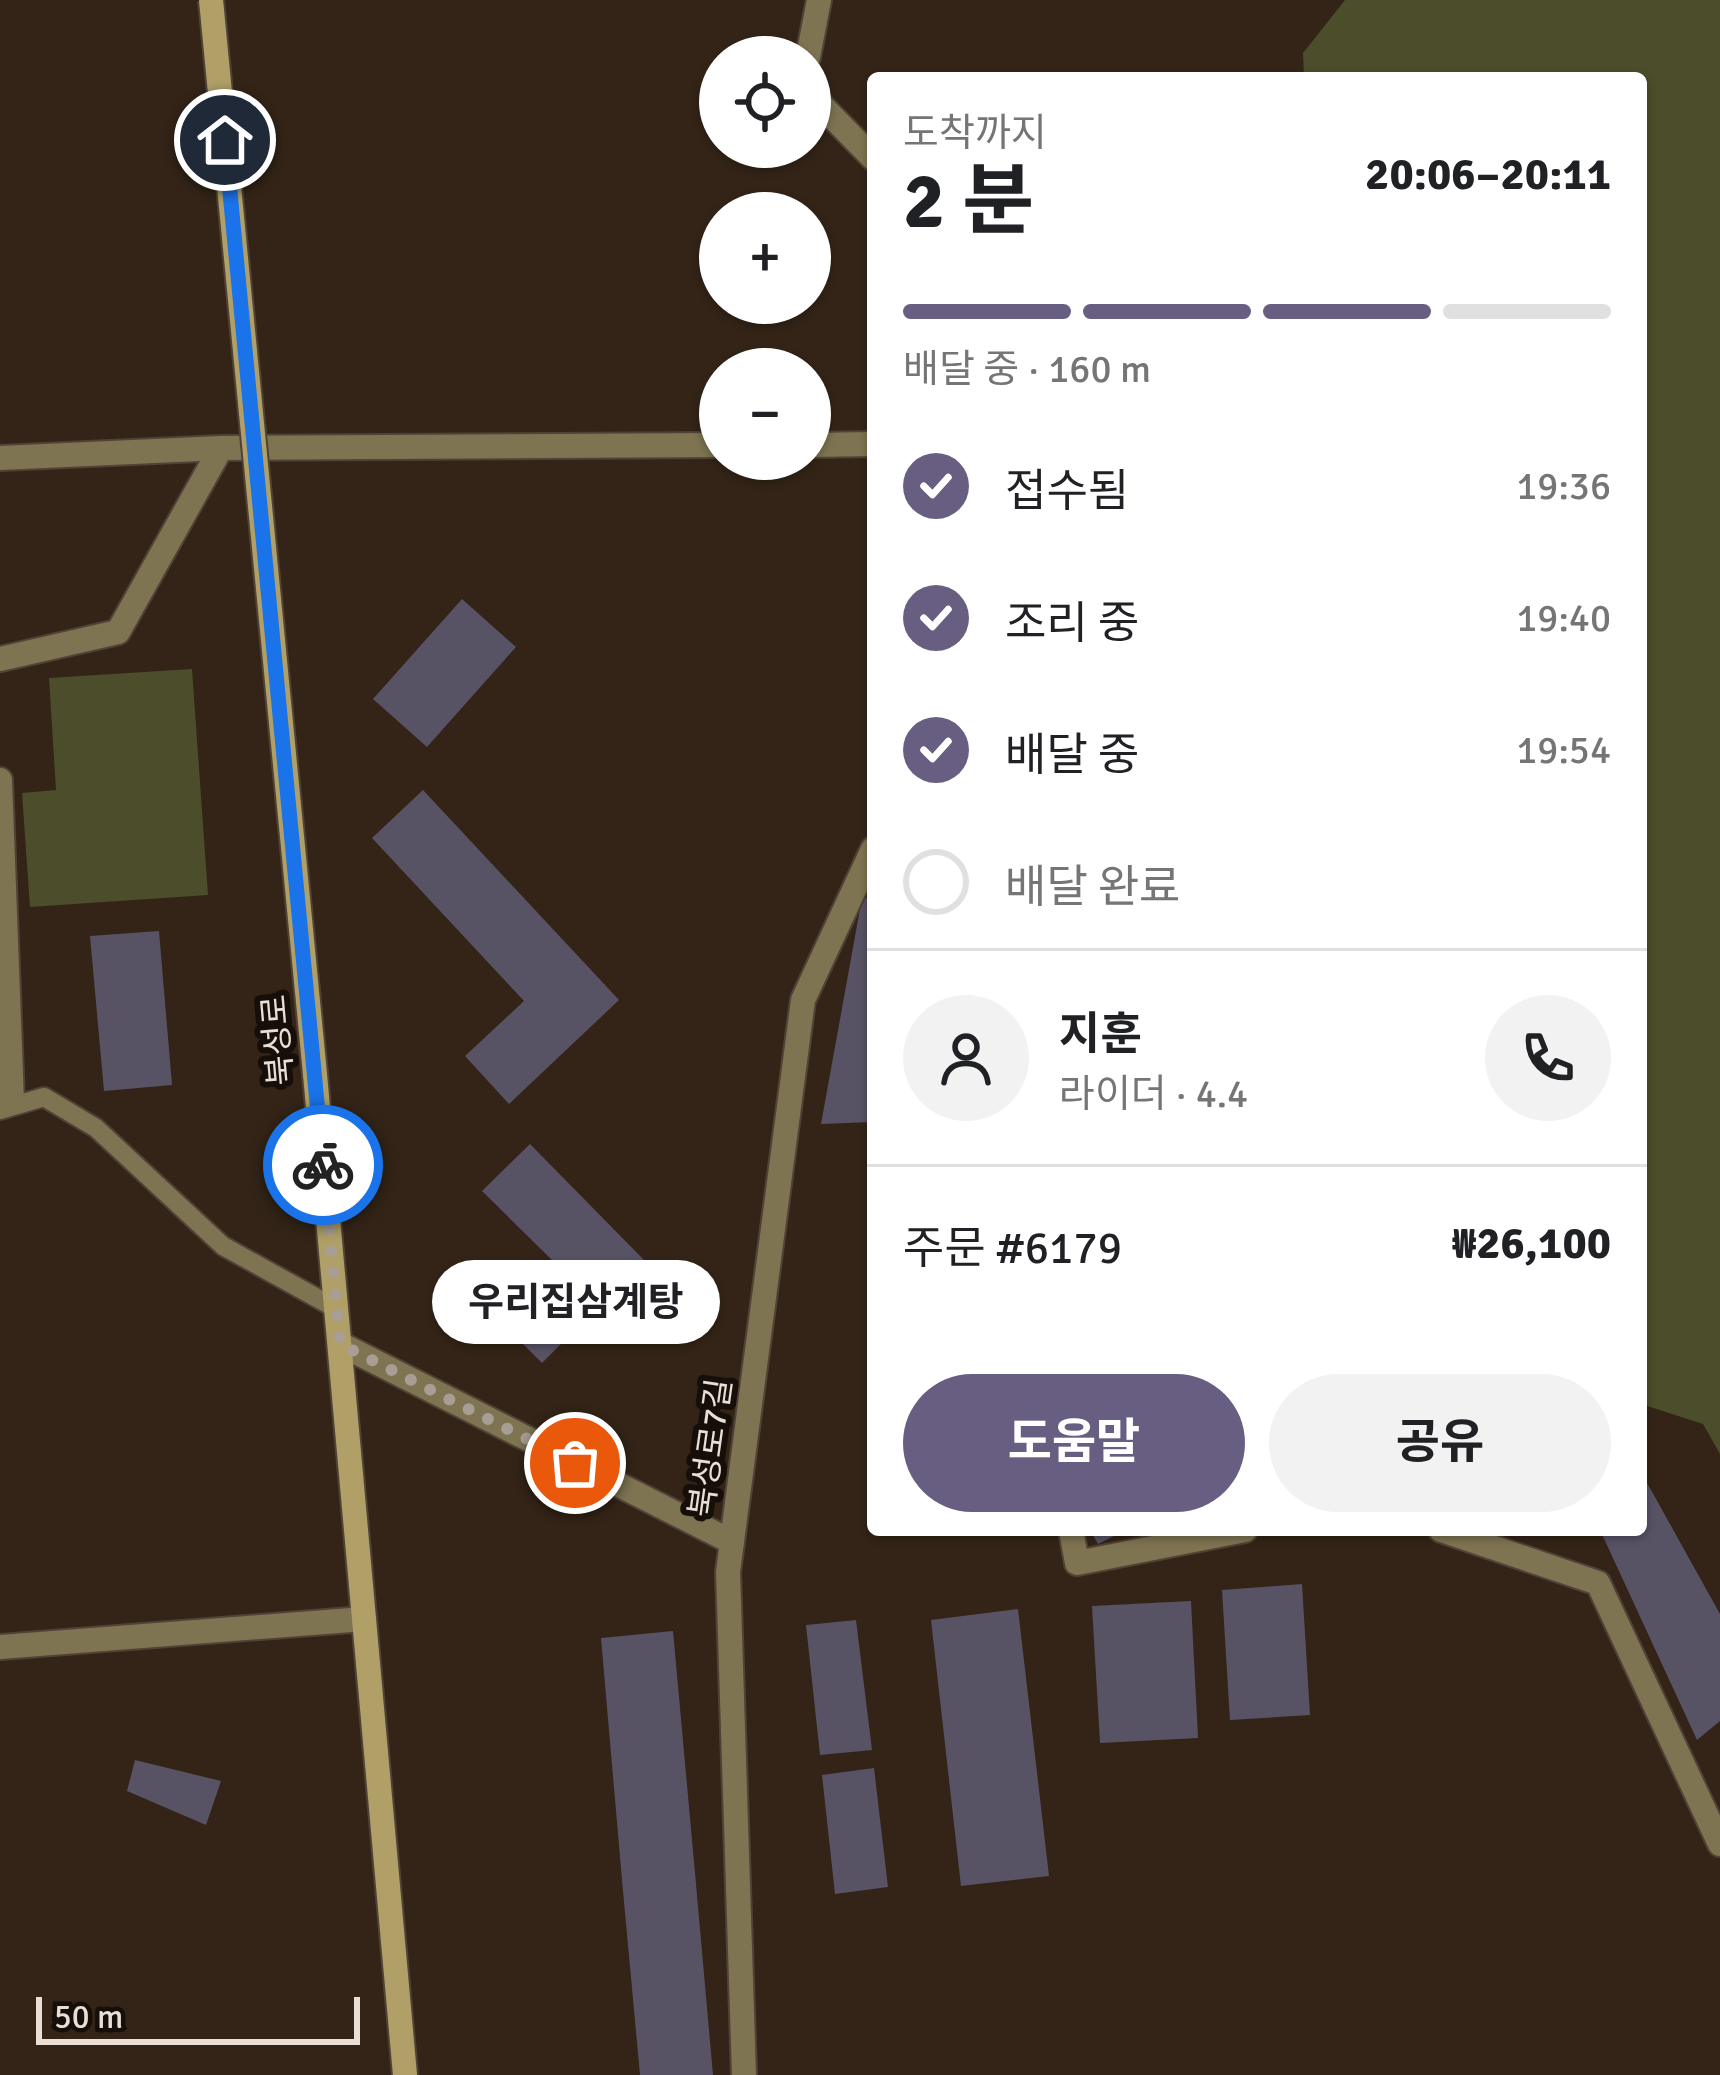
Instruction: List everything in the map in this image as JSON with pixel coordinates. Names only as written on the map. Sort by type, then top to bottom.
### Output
[{"type":"main road","name":"북성로","points":[[212,0],[406,2075]]},
{"type":"street","points":[[812,36],[819,0]]},
{"type":"street","points":[[831,115],[867,152]]},
{"type":"street","points":[[831,445],[867,444]]},
{"type":"street","points":[[0,458],[221,448],[699,445]]},
{"type":"street","points":[[0,659],[118,632],[221,448]]},
{"type":"street","points":[[0,780],[6,1106]]},
{"type":"street","name":"북성로7길","points":[[744,2075],[728,1572],[803,1000],[867,862]]},
{"type":"street","points":[[340,1344],[732,1542]]},
{"type":"street","points":[[1072,1536],[1077,1563],[1214,1536]]},
{"type":"street","points":[[1459,1536],[1598,1583],[1720,1844]]},
{"type":"street","points":[[0,1647],[364,1618]]},
{"type":"lane","points":[[6,1106],[44,1096],[96,1128],[223,1246],[337,1309]]},
{"type":"green space","points":[[1345,0],[1720,0],[1720,1454],[1703,1424],[1647,1406],[1647,72],[1304,72],[1303,53]]},
{"type":"green space","points":[[192,669],[208,895],[30,907],[22,793],[56,790],[49,678]]},
{"type":"building","points":[[462,599],[516,647],[427,747],[373,699]]},
{"type":"building","points":[[423,790],[619,1000],[509,1104],[465,1056],[524,1001],[372,838]]},
{"type":"building","points":[[862,898],[867,898],[867,1122],[821,1124]]},
{"type":"building","points":[[159,931],[172,1085],[104,1091],[90,936]]},
{"type":"building","points":[[530,1144],[644,1260],[542,1363],[495,1316],[552,1260],[482,1191]]},
{"type":"building","points":[[1647,1483],[1720,1614],[1720,1721],[1697,1740],[1603,1536],[1647,1536]]},
{"type":"building","points":[[1302,1584],[1310,1715],[1230,1720],[1222,1590]]},
{"type":"building","points":[[1191,1601],[1198,1738],[1100,1743],[1092,1606]]},
{"type":"building","points":[[1018,1609],[1049,1876],[961,1886],[931,1620]]},
{"type":"building","points":[[856,1620],[872,1750],[820,1755],[806,1625]]},
{"type":"building","points":[[673,1631],[713,2075],[640,2075],[622,1880],[601,1638]]},
{"type":"building","points":[[135,1760],[221,1781],[206,1825],[127,1791]]},
{"type":"building","points":[[874,1768],[888,1887],[835,1894],[822,1775]]},
{"type":"way so far","points":[[323,1165],[340,1344],[575,1463]]},
{"type":"place","name":"우리집삼계탕","points":[[575,1463]]},
{"type":"route","points":[[225,140],[323,1165]]}]
